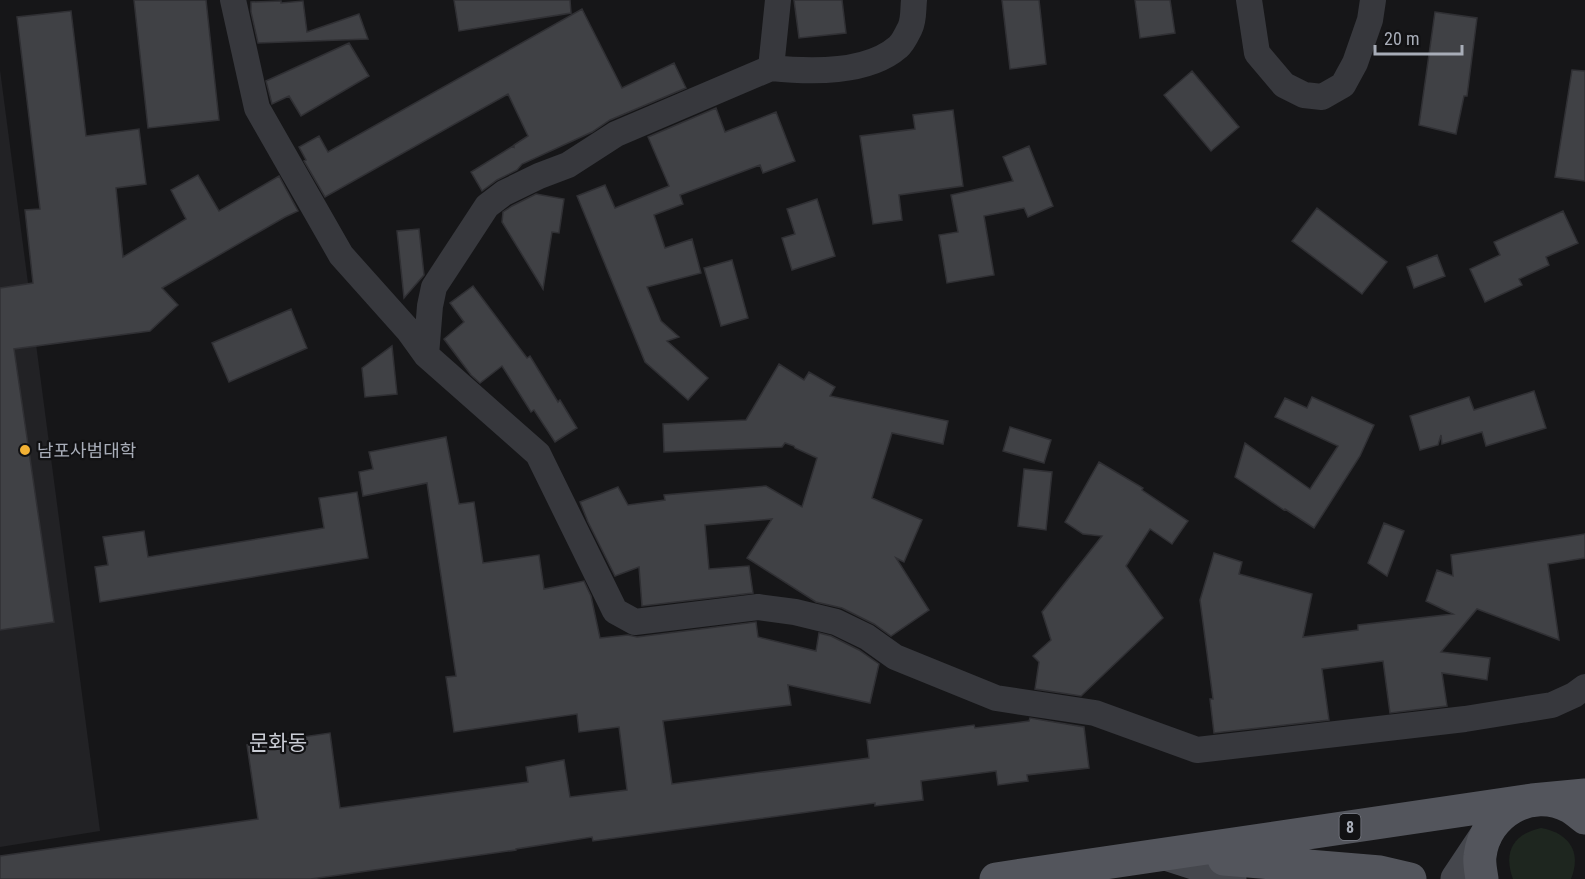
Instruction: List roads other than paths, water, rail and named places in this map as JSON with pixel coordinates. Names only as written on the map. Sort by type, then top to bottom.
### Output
[{"type":"main road","name":"8","points":[[996,879],[1532,800],[1585,795]]},
{"type":"main road","points":[[1457,879],[1496,819],[1513,806],[1532,800],[1553,801],[1571,807],[1585,819]]},
{"type":"main road","points":[[1482,879],[1479,858],[1485,837]]},
{"type":"main road","name":"8","points":[[1169,855],[1380,872],[1410,879]]},
{"type":"main road","points":[[1169,855],[1212,869],[1230,879]]},
{"type":"street","points":[[233,0],[257,108],[341,255],[408,330],[426,355],[538,454],[615,611],[635,622],[758,607],[795,612],[836,622],[867,636],[895,657],[996,698],[1095,713],[1197,750],[1465,720],[1552,705],[1585,687]]},
{"type":"street","points":[[771,68],[778,0]]},
{"type":"street","points":[[426,355],[434,286],[487,207],[504,193],[568,165],[616,134],[771,68],[798,71],[830,70],[863,64],[883,57],[899,46],[912,25],[914,0]]},
{"type":"street","points":[[1249,0],[1257,53],[1284,85],[1304,95],[1322,97],[1343,85],[1355,63],[1370,20],[1373,0]]},
{"type":"place","name":"남포사범대학","points":[[25,450]]},
{"type":"district","name":"문화동","points":[[278,743]]}]
